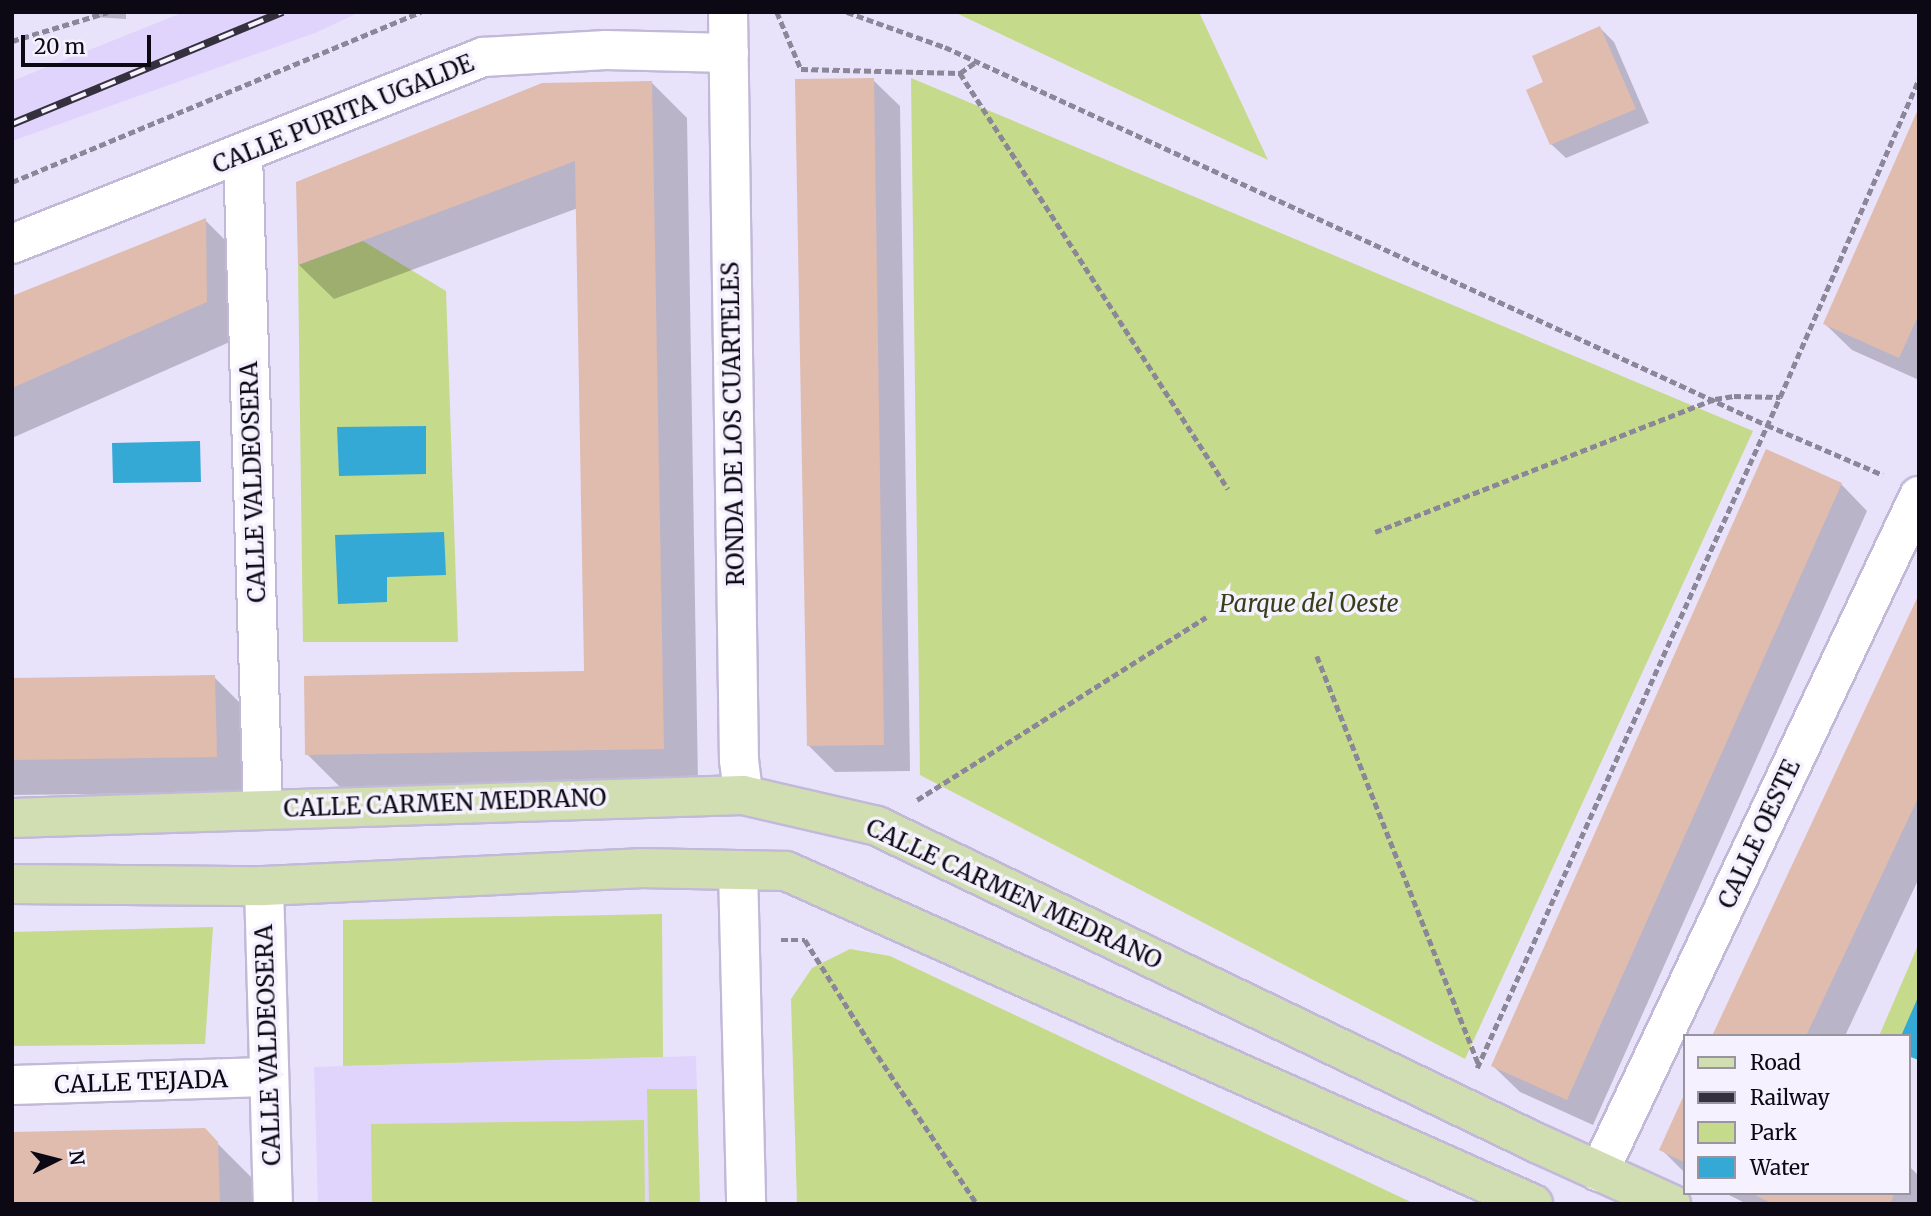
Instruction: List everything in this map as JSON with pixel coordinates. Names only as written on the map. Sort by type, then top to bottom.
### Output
[{"type":"main road","name":"CALLE CARMEN MEDRANO","points":[[12,818],[743,795],[877,826],[1671,1204]]},
{"type":"main road","points":[[12,884],[264,886],[640,868],[786,871],[1533,1204]]},
{"type":"street","name":"RONDA DE LOS CUARTELES","points":[[728,12],[728,162],[739,760],[743,795]]},
{"type":"street","name":"CALLE PURITA UGALDE","points":[[12,244],[243,155],[483,57],[606,50],[729,53]]},
{"type":"street","name":"CALLE VALDEOSERA","points":[[243,155],[263,810]]},
{"type":"street","name":"CALLE OESTE","points":[[1599,1172],[1906,488]]},
{"type":"street","points":[[738,870],[746,1204]]},
{"type":"street","name":"CALLE VALDEOSERA","points":[[264,886],[273,1204]]},
{"type":"street","name":"CALLE TEJADA","points":[[12,1085],[269,1077]]},
{"type":"path","points":[[12,41],[108,12]]},
{"type":"path","points":[[12,182],[421,12]]},
{"type":"path","points":[[777,12],[801,69],[960,73],[976,62]]},
{"type":"path","points":[[847,12],[945,47],[1906,488]]},
{"type":"path","points":[[960,73],[1228,489]]},
{"type":"path","points":[[1460,1104],[1780,397],[1919,79]]},
{"type":"path","points":[[1376,532],[1715,399],[1734,396],[1780,397]]},
{"type":"path","points":[[877,826],[1206,617]]},
{"type":"path","points":[[1317,656],[1479,1065]]},
{"type":"path","points":[[740,940],[805,940],[878,1056],[977,1204]]},
{"type":"shaded area","points":[[184,12],[360,12],[315,33],[12,141],[12,81]]},
{"type":"shaded area","points":[[696,1056],[700,1204],[318,1204],[314,1067]]},
{"type":"green space","points":[[954,12],[1199,12],[1268,160]]},
{"type":"green space","name":"Parque del Oeste","points":[[911,78],[1753,431],[1465,1059],[920,775]]},
{"type":"green space","points":[[363,241],[446,291],[458,642],[303,642],[298,265]]},
{"type":"green space","points":[[662,914],[663,1057],[343,1066],[343,920]]},
{"type":"green space","points":[[213,927],[205,1044],[12,1046],[12,932]]},
{"type":"green space","points":[[1919,943],[1919,1060],[1910,1057],[1910,1034],[1880,1034]]},
{"type":"green space","points":[[850,949],[890,956],[1415,1204],[797,1204],[791,999],[812,968]]},
{"type":"green space","points":[[647,1089],[697,1089],[700,1204],[649,1204]]},
{"type":"green space","points":[[644,1120],[645,1204],[372,1204],[371,1124]]},
{"type":"water","points":[[426,426],[426,474],[339,476],[337,427]]},
{"type":"water","points":[[200,441],[201,482],[113,483],[112,443]]},
{"type":"water","points":[[444,532],[446,575],[387,577],[387,602],[338,604],[335,535]]},
{"type":"water","points":[[1919,995],[1919,1060],[1910,1057],[1910,1034],[1902,1034]]},
{"type":"building","points":[[1600,26],[1636,109],[1550,145],[1526,90],[1543,82],[1532,56]]},
{"type":"building","points":[[874,78],[884,745],[807,746],[795,79]]},
{"type":"building","points":[[652,81],[664,749],[305,755],[304,676],[584,671],[575,161],[298,265],[296,182],[542,83]]},
{"type":"building","points":[[1919,107],[1919,314],[1899,358],[1823,324]]},
{"type":"building","points":[[206,218],[207,302],[12,388],[12,296]]},
{"type":"building","points":[[1766,449],[1842,483],[1567,1100],[1491,1066]]},
{"type":"building","points":[[1919,594],[1919,796],[1807,1034],[1713,1034]]},
{"type":"building","points":[[215,675],[217,757],[12,760],[12,678]]},
{"type":"building","points":[[1682,1099],[1682,1161],[1659,1150]]},
{"type":"building","points":[[205,1128],[218,1142],[220,1204],[12,1204],[12,1132]]},
{"type":"building","points":[[1755,1195],[1894,1195],[1890,1204],[1773,1204]]},
{"type":"railway","points":[[12,124],[283,12]]}]
